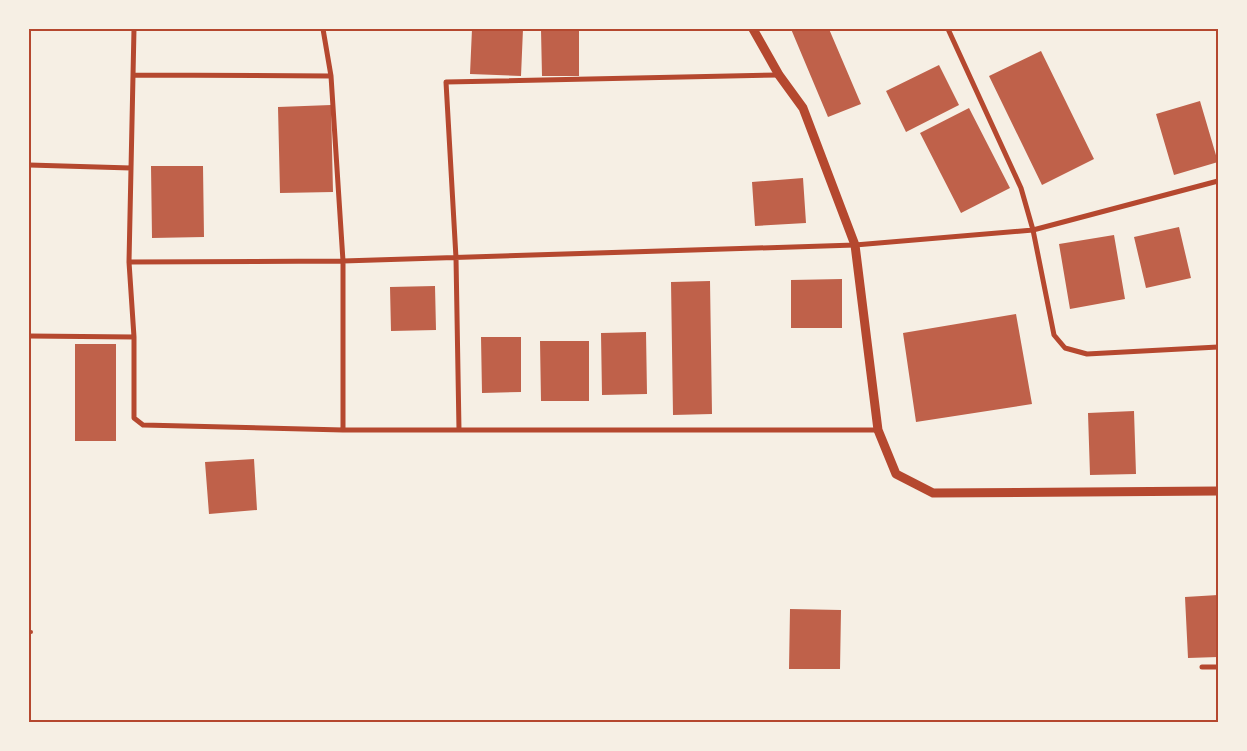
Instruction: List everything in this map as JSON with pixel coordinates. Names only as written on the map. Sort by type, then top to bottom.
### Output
[{"type":"street","points":[[134,29],[129,262],[134,336],[134,418],[143,425],[343,430],[878,430]]},
{"type":"street","points":[[323,29],[331,76],[342,260],[343,430]]},
{"type":"street","points":[[753,29],[779,75],[803,108],[855,246],[878,430],[896,474],[933,493],[1218,491]]},
{"type":"street","points":[[948,29],[1021,188],[1033,230],[1054,335],[1066,348],[1087,354],[1218,347]]},
{"type":"street","points":[[133,75],[331,76]]},
{"type":"street","points":[[459,430],[456,258],[446,82],[779,75]]},
{"type":"street","points":[[29,165],[131,168]]},
{"type":"street","points":[[129,262],[456,258],[855,246],[1033,230],[1218,181]]},
{"type":"street","points":[[29,336],[134,336]]},
{"type":"street","points":[[1202,667],[1218,666]]},
{"type":"building","points":[[472,29],[523,29],[521,76],[470,74]]},
{"type":"building","points":[[791,29],[829,29],[861,104],[828,117]]},
{"type":"building","points":[[541,30],[579,30],[579,76],[542,76]]},
{"type":"building","points":[[1041,51],[1094,159],[1042,185],[989,76]]},
{"type":"building","points":[[939,65],[959,105],[906,132],[886,91]]},
{"type":"building","points":[[1200,101],[1218,162],[1174,175],[1156,114]]},
{"type":"building","points":[[331,105],[333,192],[280,193],[278,107]]},
{"type":"building","points":[[969,108],[1010,188],[961,213],[920,133]]},
{"type":"building","points":[[151,166],[203,166],[204,237],[152,238]]},
{"type":"building","points":[[803,178],[806,223],[755,226],[752,182]]},
{"type":"building","points":[[1179,227],[1191,278],[1146,288],[1134,237]]},
{"type":"building","points":[[1114,235],[1125,299],[1070,309],[1059,244]]},
{"type":"building","points":[[842,279],[842,328],[791,328],[791,280]]},
{"type":"building","points":[[710,281],[712,414],[673,415],[671,282]]},
{"type":"building","points":[[435,286],[436,330],[391,331],[390,287]]},
{"type":"building","points":[[1016,314],[1032,404],[916,422],[903,333]]},
{"type":"building","points":[[646,332],[647,394],[602,395],[601,333]]},
{"type":"building","points":[[481,337],[521,337],[521,392],[482,393]]},
{"type":"building","points":[[540,341],[589,341],[589,401],[541,401]]},
{"type":"building","points":[[75,344],[116,344],[116,441],[75,441]]},
{"type":"building","points":[[1134,411],[1136,474],[1090,475],[1088,413]]},
{"type":"building","points":[[254,459],[257,510],[209,514],[205,462]]},
{"type":"building","points":[[1218,595],[1218,657],[1188,658],[1185,597]]},
{"type":"building","points":[[790,609],[841,610],[840,669],[789,669]]}]
